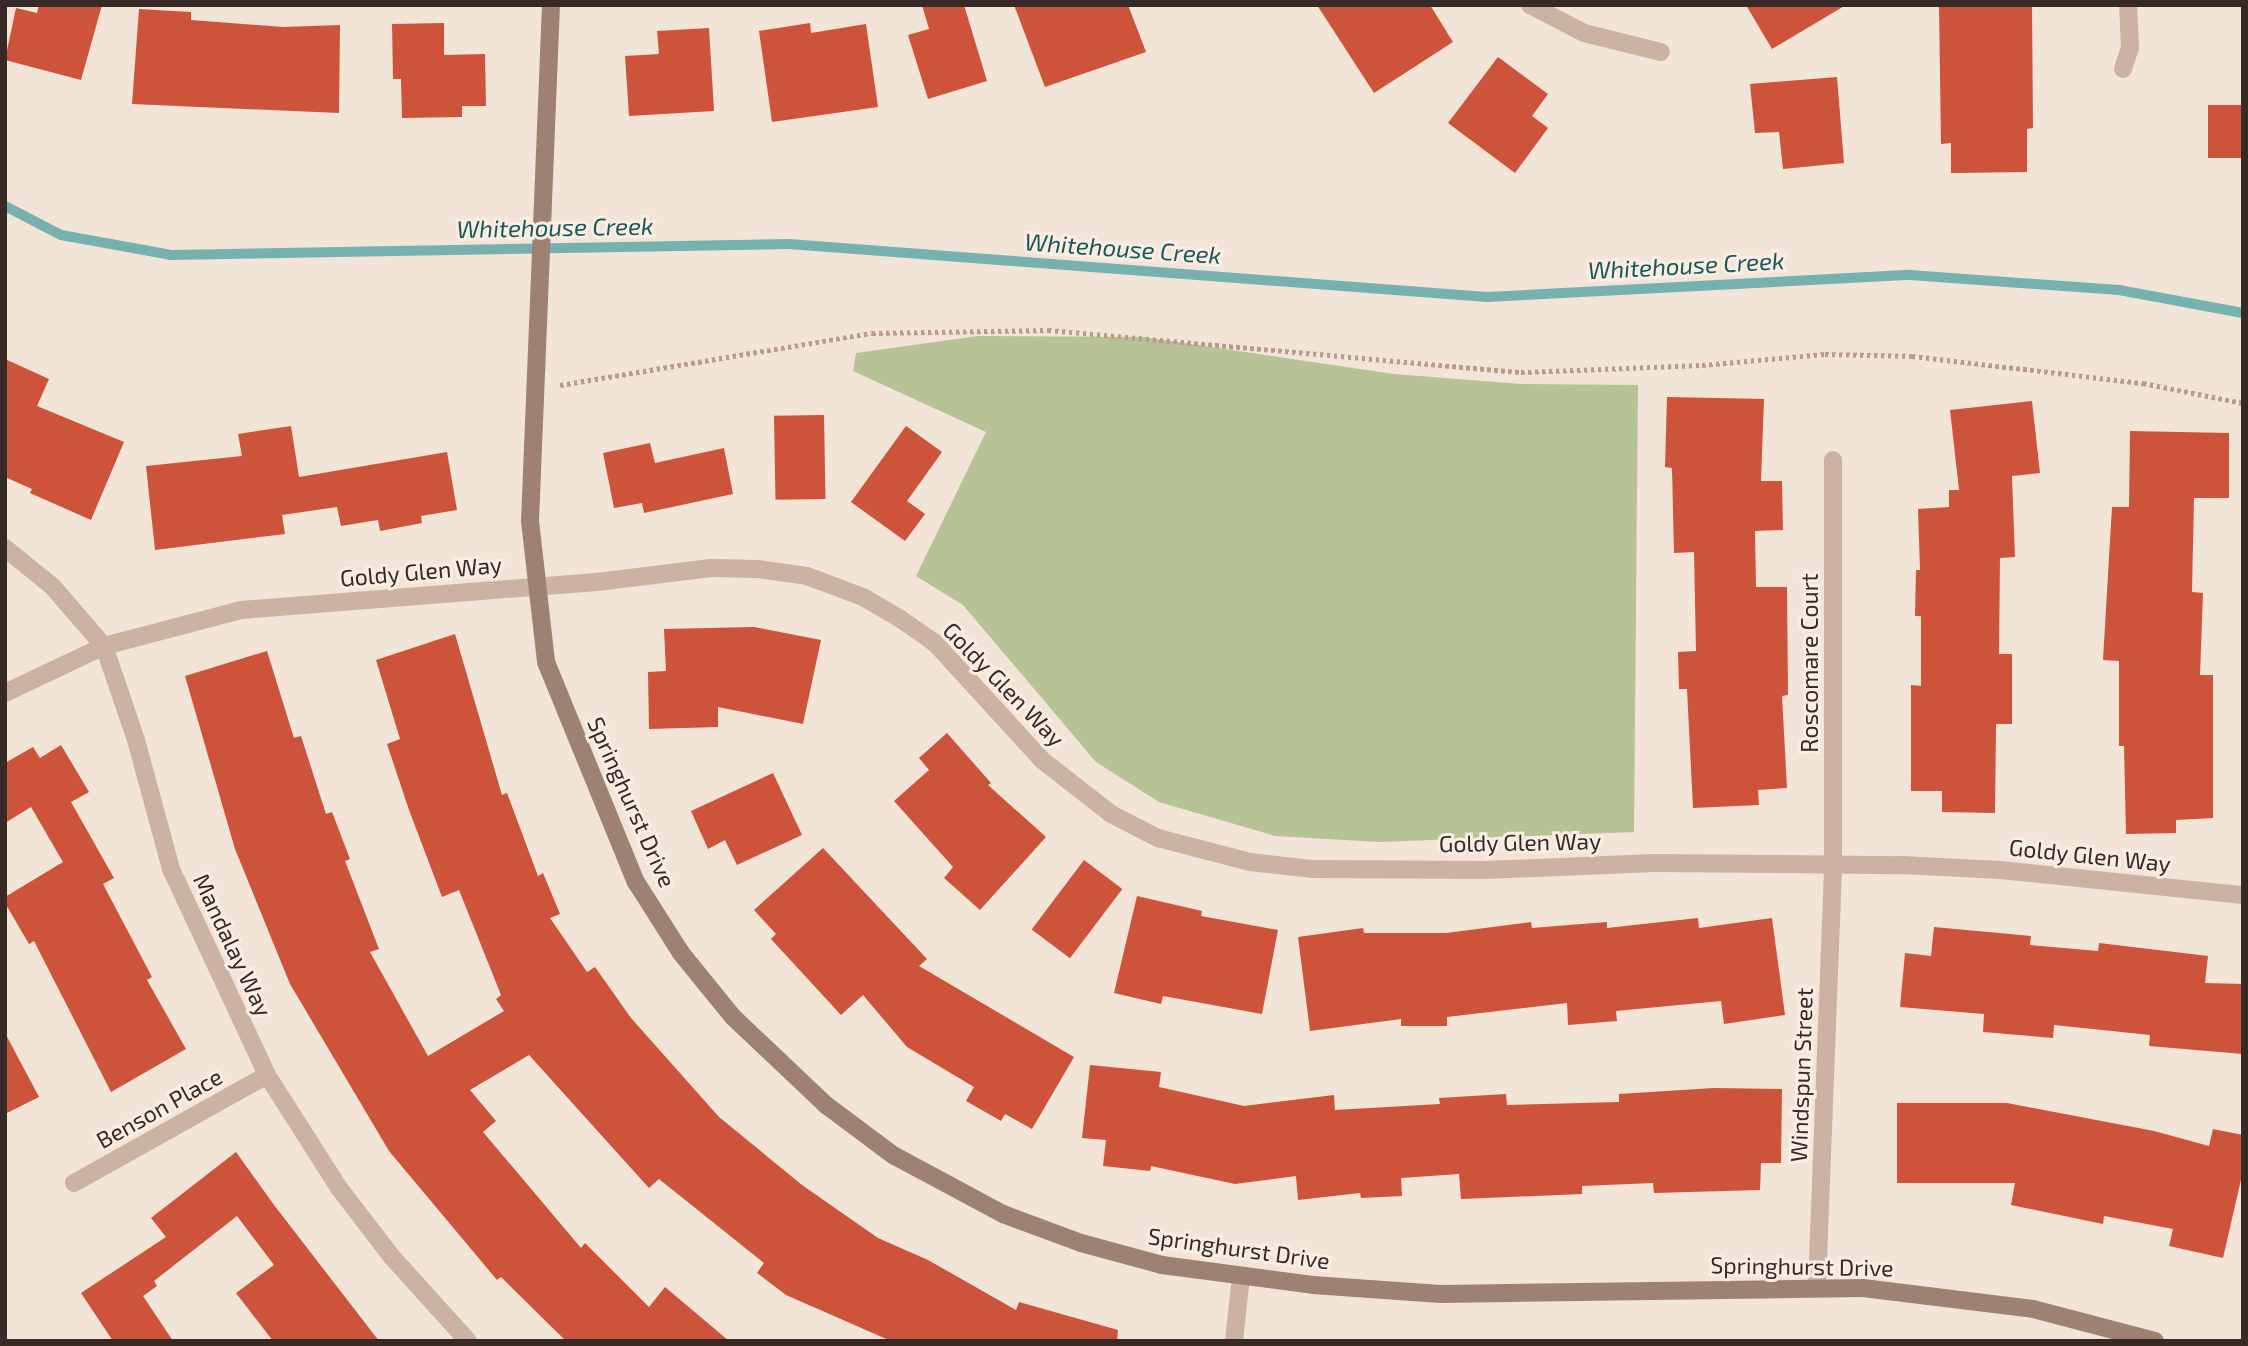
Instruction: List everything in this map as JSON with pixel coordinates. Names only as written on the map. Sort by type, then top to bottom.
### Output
[{"type":"street","name":"Springhurst Drive","points":[[551,5],[546,186],[530,521],[541,586],[546,662],[636,882],[681,953],[733,1017],[792,1076],[893,1154],[1003,1214],[1081,1243],[1161,1265],[1241,1277],[1441,1294],[1570,1295],[1817,1286],[1949,1296],[2034,1310],[2155,1341]]},
{"type":"street","points":[[1530,5],[1584,33],[1661,52]]},
{"type":"street","points":[[2123,69],[2130,47],[2129,5]]},
{"type":"street","name":"Roscomare Court","points":[[1833,460],[1833,866]]},
{"type":"street","name":"Mandalay Way","points":[[5,548],[53,587],[104,646],[136,740],[172,869],[267,1075],[339,1188],[392,1257],[467,1341]]},
{"type":"street","name":"Goldy Glen Way","points":[[5,693],[104,646],[241,611],[541,586],[711,568],[758,569],[807,576],[852,593],[934,642],[1041,760],[1111,814],[1158,838],[1250,862],[1312,869],[1486,870],[1654,863],[2000,870],[2243,895]]},
{"type":"street","name":"Windspun Street","points":[[1817,1286],[1833,866]]},
{"type":"street","name":"Benson Place","points":[[74,1183],[267,1075]]},
{"type":"street","points":[[1234,1341],[1241,1277]]},
{"type":"path","points":[[575,383],[872,333],[1048,330],[1521,372],[1702,365],[1825,354],[1912,356],[2143,383],[2243,403]]},
{"type":"green space","points":[[978,336],[1144,337],[1394,374],[1521,384],[1638,385],[1634,832],[1380,842],[1275,836],[1159,802],[1096,762],[963,605],[916,576],[986,432],[853,371],[856,353]]},
{"type":"building","points":[[39,5],[102,5],[81,80],[5,60],[16,8],[37,13]]},
{"type":"building","points":[[922,5],[964,5],[987,81],[928,99],[908,35],[929,29]]},
{"type":"building","points":[[1014,5],[1128,5],[1146,52],[1045,87]]},
{"type":"building","points":[[1317,5],[1430,5],[1453,42],[1374,93]]},
{"type":"building","points":[[1746,5],[1846,5],[1772,49]]},
{"type":"building","points":[[1939,5],[2032,5],[2033,128],[2027,129],[2027,172],[1951,173],[1951,143],[1941,144]]},
{"type":"building","points":[[139,9],[191,12],[191,20],[283,27],[340,25],[339,113],[132,104]]},
{"type":"building","points":[[444,23],[444,55],[485,54],[486,106],[462,106],[462,117],[402,118],[401,79],[393,79],[392,24]]},
{"type":"building","points":[[810,23],[811,33],[866,24],[878,107],[772,122],[759,31]]},
{"type":"building","points":[[709,28],[714,111],[629,116],[625,56],[659,54],[657,31]]},
{"type":"building","points":[[1498,57],[1548,94],[1532,116],[1548,128],[1515,173],[1448,123]]},
{"type":"building","points":[[1837,77],[1844,163],[1783,169],[1779,132],[1755,133],[1750,84]]},
{"type":"building","points":[[2208,105],[2243,105],[2243,158],[2208,158]]},
{"type":"building","points":[[5,359],[49,379],[37,406],[124,442],[91,520],[30,493],[32,489],[5,477]]},
{"type":"building","points":[[1667,397],[1764,399],[1761,481],[1782,481],[1783,530],[1755,531],[1756,587],[1787,587],[1788,695],[1782,696],[1787,788],[1758,790],[1759,805],[1693,808],[1687,689],[1679,689],[1678,652],[1696,651],[1694,552],[1674,553],[1672,468],[1665,467]]},
{"type":"building","points":[[2032,401],[2040,473],[2012,476],[2015,557],[2000,558],[1999,654],[2012,654],[2012,724],[1996,724],[1995,813],[1942,812],[1942,791],[1911,791],[1911,685],[1921,686],[1921,616],[1915,616],[1916,570],[1920,570],[1918,509],[1949,507],[1949,490],[1959,490],[1950,410]]},
{"type":"building","points":[[824,415],[825,499],[775,500],[774,416]]},
{"type":"building","points":[[291,426],[299,477],[447,452],[457,510],[421,516],[422,523],[380,531],[378,520],[341,526],[337,507],[282,515],[285,534],[155,550],[146,466],[242,456],[238,434]]},
{"type":"building","points":[[906,426],[942,452],[907,501],[925,514],[905,541],[851,502]]},
{"type":"building","points":[[2130,431],[2229,433],[2229,498],[2194,498],[2192,592],[2203,593],[2200,675],[2213,675],[2213,818],[2176,820],[2176,833],[2126,834],[2124,746],[2119,746],[2119,661],[2103,660],[2112,507],[2129,507]]},
{"type":"building","points":[[650,443],[655,463],[724,448],[733,494],[644,513],[642,503],[614,508],[603,453]]},
{"type":"building","points":[[754,627],[821,640],[803,724],[718,707],[718,727],[649,729],[648,672],[666,671],[664,629]]},
{"type":"building","points":[[455,634],[502,795],[507,793],[538,876],[543,873],[560,914],[550,918],[587,972],[595,967],[631,1018],[719,1117],[802,1185],[878,1238],[928,1260],[1016,1310],[1019,1302],[1118,1330],[1117,1341],[891,1341],[786,1295],[757,1273],[764,1263],[659,1179],[649,1188],[529,1055],[470,1090],[496,1121],[483,1132],[581,1248],[585,1243],[649,1307],[665,1287],[729,1341],[566,1341],[501,1277],[497,1280],[389,1151],[290,984],[235,849],[185,676],[267,651],[294,738],[301,736],[326,814],[332,812],[350,859],[345,861],[379,949],[370,952],[428,1056],[504,1011],[496,999],[501,995],[459,890],[442,897],[409,810],[387,744],[400,739],[376,660]]},
{"type":"building","points":[[947,733],[991,783],[988,785],[1046,837],[980,910],[944,878],[953,867],[894,801],[929,770],[919,758]]},
{"type":"building","points":[[61,745],[89,792],[71,802],[114,878],[103,884],[152,977],[147,980],[186,1049],[111,1092],[34,941],[29,944],[5,903],[5,897],[63,862],[31,807],[5,823],[5,763],[33,747],[40,758]]},
{"type":"building","points":[[773,773],[802,835],[737,865],[725,840],[708,849],[691,811]]},
{"type":"building","points":[[823,848],[927,959],[919,966],[1074,1057],[1032,1129],[1005,1114],[1001,1121],[966,1101],[974,1087],[907,1047],[863,995],[841,1015],[771,939],[776,934],[754,910]]},
{"type":"building","points":[[1084,860],[1122,889],[1070,958],[1032,929]]},
{"type":"building","points":[[1137,896],[1202,911],[1201,916],[1278,930],[1262,1014],[1163,996],[1161,1004],[1114,993]]},
{"type":"building","points":[[1698,918],[1699,928],[1772,918],[1785,1015],[1724,1024],[1721,1001],[1616,1011],[1617,1021],[1568,1025],[1567,1003],[1447,1017],[1447,1026],[1401,1026],[1401,1019],[1310,1031],[1298,937],[1363,928],[1364,933],[1446,933],[1531,922],[1532,928],[1607,922],[1607,928]]},
{"type":"building","points":[[1934,927],[2031,936],[2030,945],[2098,951],[2099,943],[2208,956],[2205,983],[2243,984],[2243,1054],[2149,1046],[2150,1035],[2054,1025],[2053,1038],[1983,1032],[1984,1014],[1900,1007],[1905,953],[1931,956]]},
{"type":"building","points":[[5,1033],[39,1097],[5,1114]]},
{"type":"building","points":[[1090,1065],[1161,1072],[1159,1087],[1244,1106],[1334,1095],[1335,1110],[1440,1104],[1439,1098],[1506,1094],[1507,1105],[1619,1102],[1619,1094],[1714,1088],[1782,1089],[1781,1163],[1761,1163],[1760,1190],[1654,1193],[1653,1183],[1582,1186],[1582,1194],[1461,1199],[1459,1174],[1401,1178],[1402,1196],[1361,1198],[1360,1193],[1298,1200],[1296,1176],[1235,1184],[1151,1166],[1150,1171],[1103,1166],[1106,1140],[1082,1138]]},
{"type":"building","points":[[1897,1103],[2007,1103],[2154,1131],[2209,1146],[2213,1129],[2243,1135],[2243,1171],[2223,1258],[2169,1246],[2173,1229],[2104,1216],[2103,1224],[2011,1205],[2015,1183],[1897,1183]]},
{"type":"building","points":[[236,1152],[379,1341],[273,1341],[236,1293],[274,1265],[237,1216],[154,1281],[157,1286],[143,1296],[173,1341],[113,1341],[81,1293],[166,1237],[151,1218]]},
{"type":"waterway","name":"Whitehouse Creek","points":[[5,206],[61,235],[171,255],[789,244],[1487,297],[1910,275],[2119,290],[2243,313]]}]
